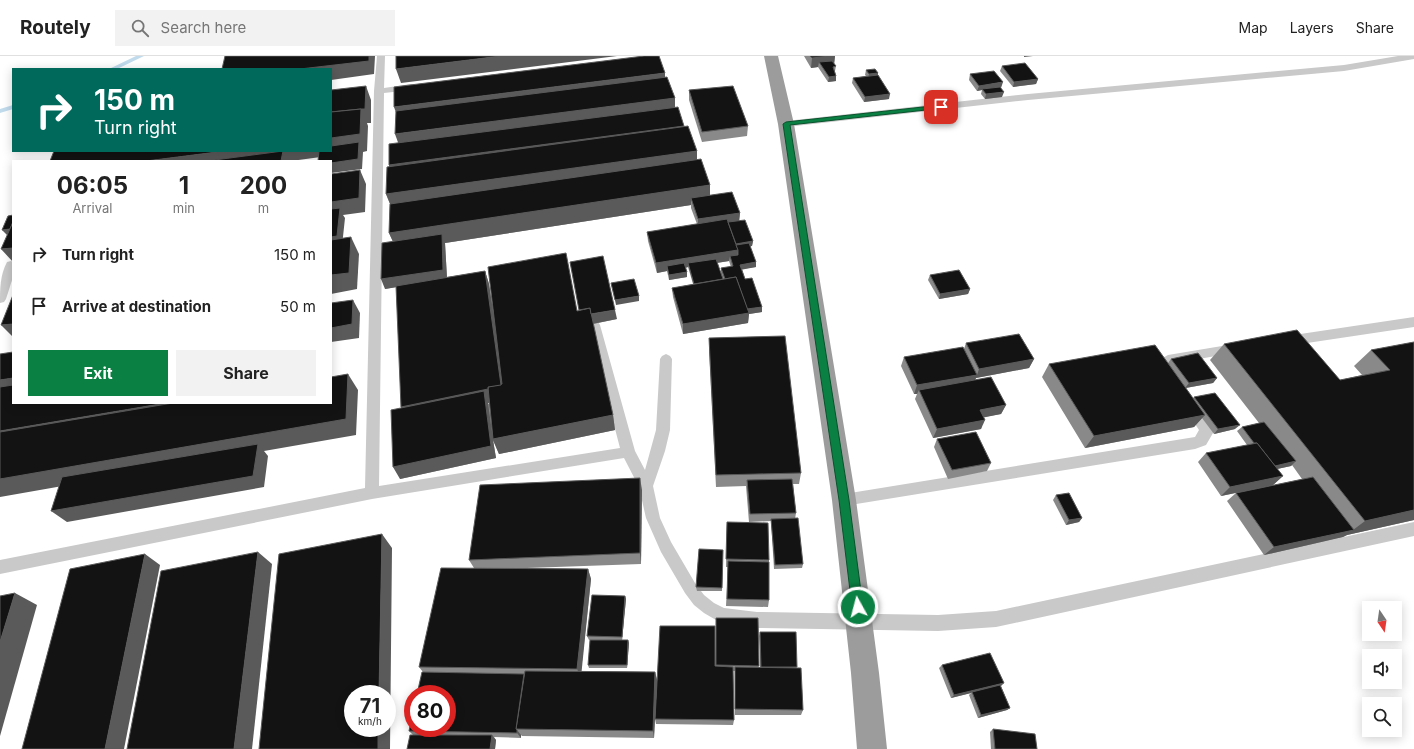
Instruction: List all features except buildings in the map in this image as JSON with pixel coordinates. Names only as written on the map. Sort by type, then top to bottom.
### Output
[{"type":"highway","points":[[771,56],[786,124],[844,500],[860,622],[872,749]]},
{"type":"lane","points":[[372,493],[379,91],[381,56]]},
{"type":"lane","points":[[786,124],[1028,97],[1344,68],[1414,56]]},
{"type":"lane","points":[[379,91],[426,85]]},
{"type":"lane","points":[[0,299],[11,265]]},
{"type":"lane","points":[[1273,343],[1414,322]]},
{"type":"lane","points":[[594,325],[628,452],[646,486],[653,518],[666,547],[690,588],[709,608],[722,614],[751,619],[860,622],[938,623],[996,619],[1414,529]]},
{"type":"lane","points":[[1176,386],[1164,368],[1165,362],[1168,360],[1250,347]]},
{"type":"lane","points":[[646,486],[658,451],[663,430],[666,359]]},
{"type":"lane","points":[[844,500],[1195,443],[1205,438],[1206,429],[1185,398]]},
{"type":"lane","points":[[0,567],[372,493],[628,452]]},
{"type":"waterway","points":[[114,68],[141,56]]},
{"type":"waterway","points":[[0,111],[12,107]]},
{"type":"route","points":[[858,607],[844,500],[786,124],[941,107]]}]
